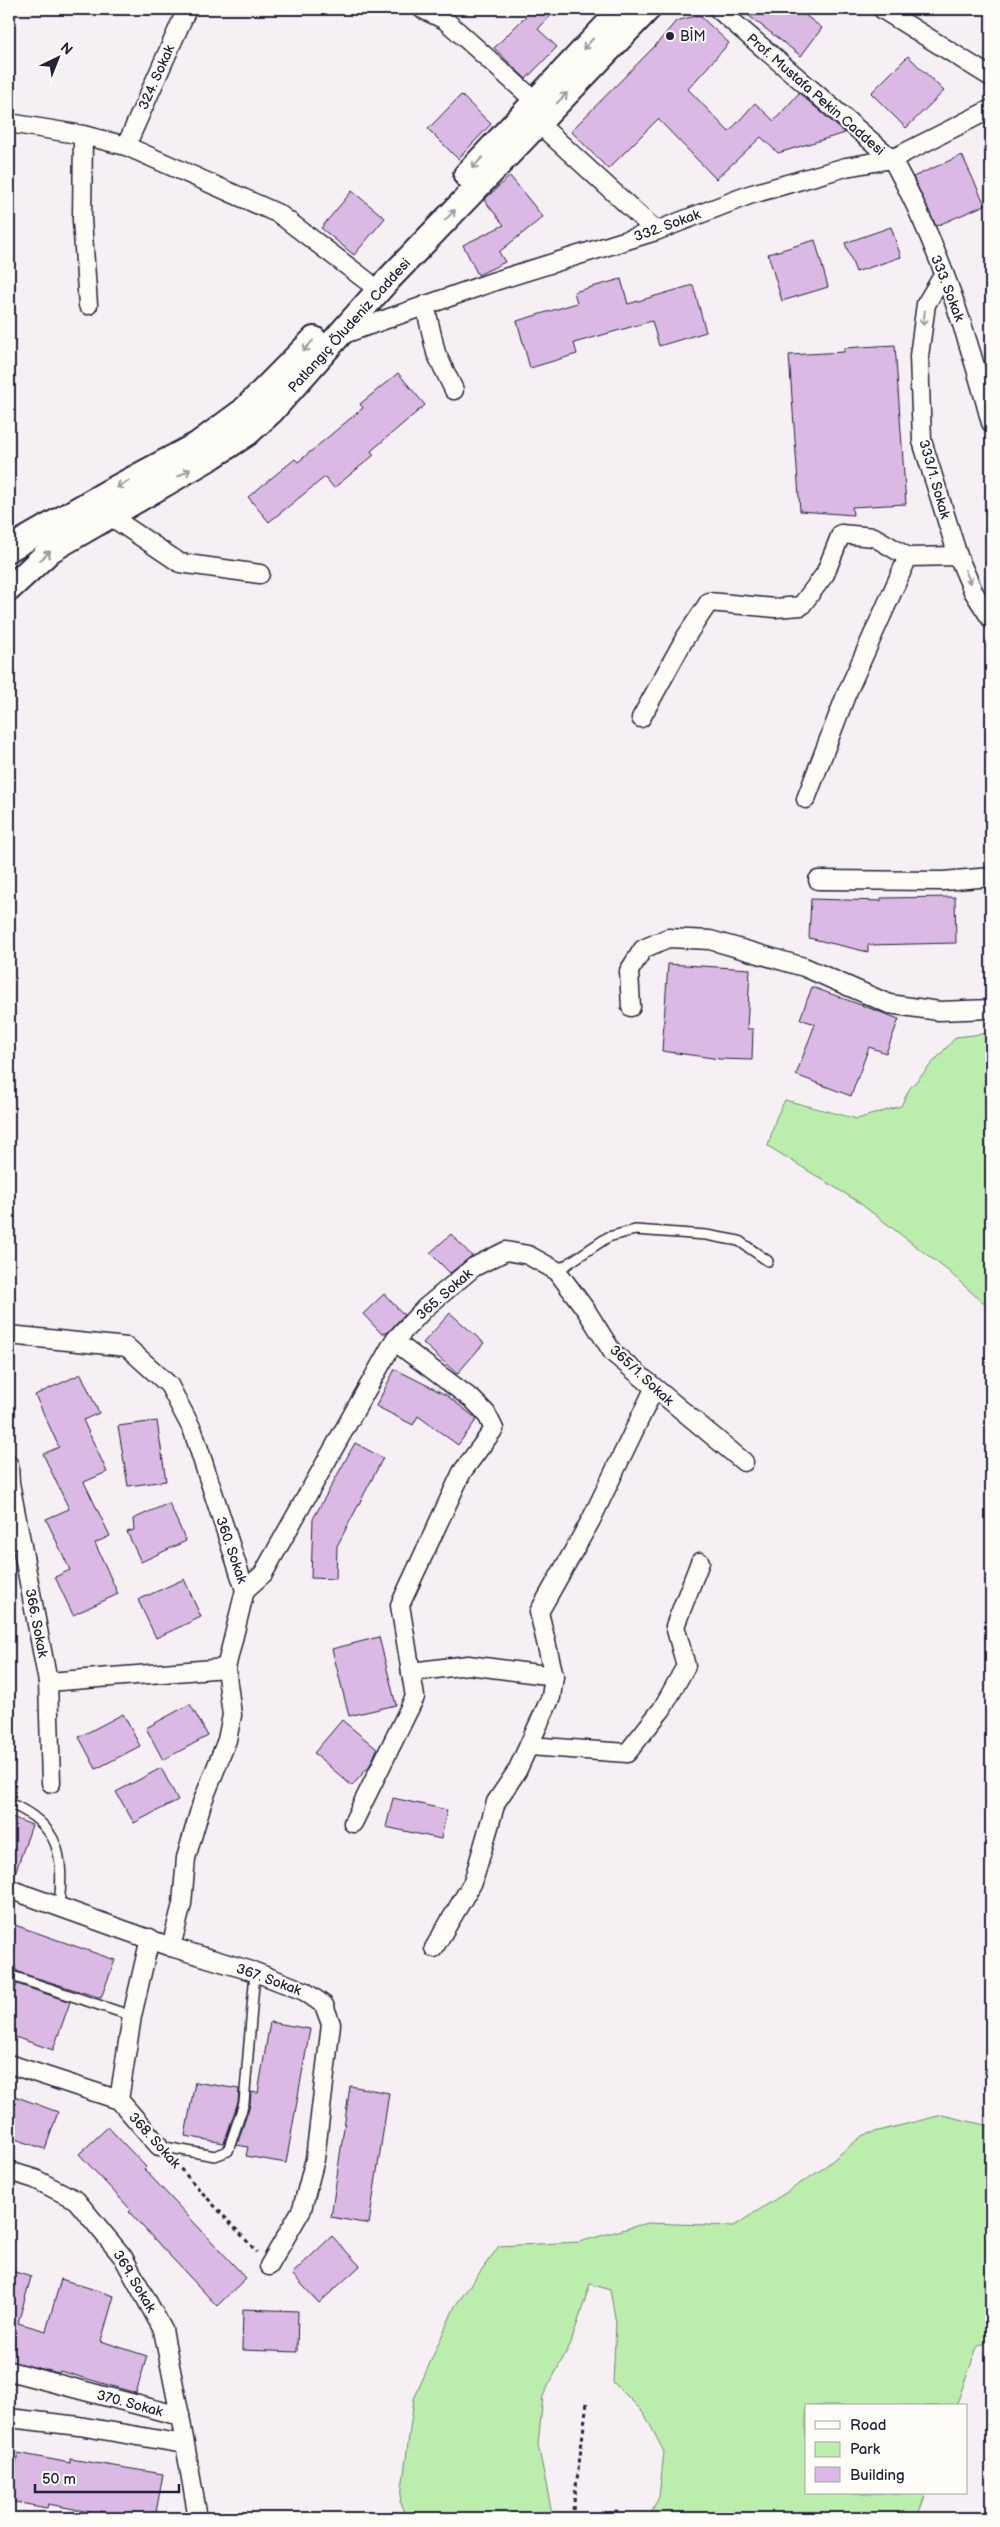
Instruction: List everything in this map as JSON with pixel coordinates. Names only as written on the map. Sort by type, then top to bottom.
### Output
[{"type":"main road","name":"Patlangıç Öludeniz Caddesi","points":[[9,589],[51,550],[213,456],[248,433],[271,412],[536,112],[622,9]]},
{"type":"main road","name":"Patlangıç Öludeniz Caddesi","points":[[9,550],[110,490],[198,444],[243,411],[294,361],[368,280],[536,112],[648,9]]},
{"type":"street","name":"324. Sokak","points":[[126,146],[187,9]]},
{"type":"street","points":[[422,9],[445,20],[656,231]]},
{"type":"street","name":"Prof. Mustafa Pekin Caddesi","points":[[718,9],[892,159]]},
{"type":"street","points":[[882,9],[991,77]]},
{"type":"street","name":"332. Sokak","points":[[338,336],[425,305],[656,231],[749,194],[846,167],[892,159],[991,109]]},
{"type":"street","points":[[9,124],[83,135],[126,146],[279,214],[368,280]]},
{"type":"street","points":[[83,135],[82,220],[88,306]]},
{"type":"street","name":"333. Sokak","points":[[892,159],[906,184],[944,274],[973,353],[991,423]]},
{"type":"street","name":"333/1. Sokak","points":[[944,274],[926,304],[919,356],[922,441],[958,556],[973,590],[991,619]]},
{"type":"street","points":[[425,305],[436,353],[454,390]]},
{"type":"street","points":[[110,516],[180,563],[260,574]]},
{"type":"street","points":[[641,718],[684,638],[709,602],[775,608],[800,606],[825,574],[841,534],[874,537],[908,557],[958,556]]},
{"type":"street","points":[[806,799],[846,695],[908,557]]},
{"type":"street","points":[[818,880],[943,881],[991,877]]},
{"type":"street","points":[[631,1007],[629,971],[643,949],[668,938],[710,940],[804,967],[889,1004],[939,1011],[991,1009]]},
{"type":"street","name":"365. Sokak","points":[[246,1590],[263,1574],[394,1341],[425,1308],[474,1267],[506,1251],[528,1255],[557,1271]]},
{"type":"street","name":"365/1. Sokak","points":[[557,1271],[586,1310],[613,1353],[744,1462]]},
{"type":"street","name":"360. Sokak","points":[[9,1335],[127,1348],[169,1385],[193,1431],[246,1590],[226,1668],[232,1715],[227,1740],[202,1803],[186,1858],[182,1904],[171,1947]]},
{"type":"street","points":[[353,1823],[415,1697],[400,1604],[462,1472],[494,1429],[486,1413],[473,1400],[394,1341]]},
{"type":"street","points":[[434,1948],[473,1882],[496,1802],[517,1771],[551,1697],[554,1676],[539,1612],[591,1520],[654,1389]]},
{"type":"street","name":"366. Sokak","points":[[9,1465],[10,1483],[48,1682],[51,1782]]},
{"type":"street","points":[[529,1746],[627,1753],[662,1709],[686,1666],[675,1626],[700,1562]]},
{"type":"street","points":[[412,1672],[468,1665],[554,1676]]},
{"type":"street","points":[[48,1682],[226,1668]]},
{"type":"street","name":"367. Sokak","points":[[9,1889],[171,1947],[255,1972],[304,1992],[324,2005],[331,2024],[314,2159],[302,2209],[269,2266]]},
{"type":"street","points":[[119,2100],[132,2016],[150,1938]]},
{"type":"street","name":"368. Sokak","points":[[9,2064],[119,2100],[159,2146]]},
{"type":"street","name":"369. Sokak","points":[[9,2171],[35,2180],[76,2200],[123,2257],[163,2330],[180,2416]]},
{"type":"street","name":"370. Sokak","points":[[9,2370],[180,2416],[198,2518]]},
{"type":"street","points":[[9,2418],[79,2426],[184,2444]]},
{"type":"lane","points":[[557,1271],[608,1237],[635,1230],[706,1235],[739,1241],[768,1261]]},
{"type":"lane","points":[[9,1803],[44,1823],[55,1841],[62,1874],[59,1907]]},
{"type":"lane","points":[[159,2146],[215,2156],[228,2151],[244,2103],[255,1972]]},
{"type":"lane","points":[[9,1975],[132,2016]]},
{"type":"path","name":"368. Sokak","points":[[159,2146],[269,2266]]},
{"type":"path","points":[[572,2518],[587,2402]]},
{"type":"path","points":[[600,2518],[616,2511],[636,2518]]},
{"type":"green space","points":[[991,1033],[991,1310],[947,1270],[857,1201],[768,1146],[776,1118],[785,1100],[857,1119],[901,1106],[910,1088],[956,1037]]},
{"type":"green space","points":[[942,2115],[989,2126],[991,2124],[991,2340],[977,2347],[957,2404],[805,2404],[805,2494],[926,2494],[917,2518],[649,2518],[659,2497],[664,2452],[644,2413],[613,2382],[616,2323],[610,2290],[590,2284],[571,2343],[543,2396],[538,2445],[553,2518],[407,2518],[400,2503],[414,2399],[455,2306],[499,2246],[579,2242],[647,2223],[734,2226],[821,2170],[863,2135]]},
{"type":"building","points":[[533,9],[557,9],[538,29],[557,47],[526,79],[494,48]]},
{"type":"building","points":[[740,9],[797,9],[822,28],[801,56]]},
{"type":"building","points":[[699,15],[729,43],[688,89],[729,132],[755,103],[774,121],[799,93],[845,133],[778,153],[761,137],[716,179],[658,119],[608,169],[571,131],[655,46],[676,21]]},
{"type":"building","points":[[908,56],[944,91],[906,128],[871,93]]},
{"type":"building","points":[[461,95],[491,124],[458,159],[428,129]]},
{"type":"building","points":[[962,155],[985,205],[936,226],[913,177]]},
{"type":"building","points":[[510,176],[543,217],[499,252],[505,262],[478,275],[463,245],[504,225],[484,200]]},
{"type":"building","points":[[352,191],[385,218],[354,255],[321,228]]},
{"type":"building","points":[[891,227],[901,257],[856,272],[845,243]]},
{"type":"building","points":[[815,240],[828,287],[782,301],[768,254]]},
{"type":"building","points":[[621,279],[628,304],[693,285],[706,332],[659,346],[652,321],[574,343],[577,354],[530,368],[517,321],[577,303],[574,292]]},
{"type":"building","points":[[895,345],[906,504],[852,507],[853,515],[800,511],[789,355],[844,352],[844,348]]},
{"type":"building","points":[[398,373],[425,405],[371,451],[374,455],[334,488],[325,477],[269,522],[248,497],[295,459],[298,462],[363,408],[360,404]]},
{"type":"building","points":[[955,897],[956,943],[868,945],[868,952],[809,938],[811,899],[881,901],[881,898]]},
{"type":"building","points":[[668,964],[750,969],[747,1029],[753,1029],[752,1060],[720,1059],[662,1051]]},
{"type":"building","points":[[812,987],[899,1019],[886,1053],[869,1047],[851,1096],[796,1075],[815,1024],[800,1019]]},
{"type":"building","points":[[451,1234],[472,1256],[450,1273],[430,1253]]},
{"type":"building","points":[[384,1294],[404,1315],[387,1333],[381,1333],[363,1314]]},
{"type":"building","points":[[450,1313],[484,1343],[457,1374],[423,1343]]},
{"type":"building","points":[[395,1369],[446,1395],[477,1419],[458,1445],[418,1416],[413,1425],[376,1406]]},
{"type":"building","points":[[81,1374],[99,1413],[83,1420],[107,1472],[84,1482],[110,1536],[95,1543],[118,1594],[73,1615],[55,1577],[70,1570],[46,1519],[69,1509],[43,1454],[59,1447],[35,1395]]},
{"type":"building","points":[[157,1421],[166,1481],[128,1486],[118,1426]]},
{"type":"building","points":[[355,1443],[383,1458],[337,1546],[336,1579],[311,1578],[313,1519]]},
{"type":"building","points":[[169,1503],[186,1541],[141,1562],[127,1532],[134,1530],[133,1519]]},
{"type":"building","points":[[184,1579],[201,1617],[156,1638],[138,1600]]},
{"type":"building","points":[[379,1637],[396,1705],[349,1716],[332,1649]]},
{"type":"building","points":[[190,1704],[208,1736],[163,1760],[146,1728]]},
{"type":"building","points":[[123,1714],[140,1746],[96,1769],[79,1737]]},
{"type":"building","points":[[342,1720],[377,1749],[370,1765],[352,1786],[314,1753]]},
{"type":"building","points":[[161,1768],[178,1800],[134,1823],[116,1792]]},
{"type":"building","points":[[393,1798],[447,1810],[441,1839],[386,1827]]},
{"type":"building","points":[[9,1816],[32,1825],[13,1879],[9,1879]]},
{"type":"building","points":[[9,1923],[115,1960],[101,1998],[21,1973],[9,1966]]},
{"type":"building","points":[[17,1984],[70,2002],[53,2050],[9,2035],[9,2008]]},
{"type":"building","points":[[270,2022],[310,2029],[286,2163],[246,2156],[248,2147],[237,2145],[250,2105],[251,2092],[258,2093]]},
{"type":"building","points":[[195,2082],[239,2089],[238,2102],[224,2143],[185,2136]]},
{"type":"building","points":[[350,2086],[389,2093],[369,2224],[331,2217]]},
{"type":"building","points":[[9,2094],[58,2112],[45,2149],[9,2137]]},
{"type":"building","points":[[108,2127],[146,2167],[144,2169],[246,2278],[217,2306],[129,2212],[131,2210],[79,2154]]},
{"type":"building","points":[[332,2236],[360,2266],[319,2303],[292,2274]]},
{"type":"building","points":[[9,2270],[31,2277],[18,2323],[46,2331],[61,2279],[114,2296],[101,2341],[147,2356],[136,2393],[60,2371],[59,2373],[9,2361],[11,2340],[9,2339]]},
{"type":"building","points":[[243,2309],[298,2311],[297,2352],[242,2350]]},
{"type":"building","points":[[18,2453],[70,2463],[70,2459],[163,2474],[155,2518],[137,2518],[100,2511],[100,2514],[48,2504],[47,2508],[9,2501]]},
{"type":"place","name":"BİM","points":[[670,36]]}]
